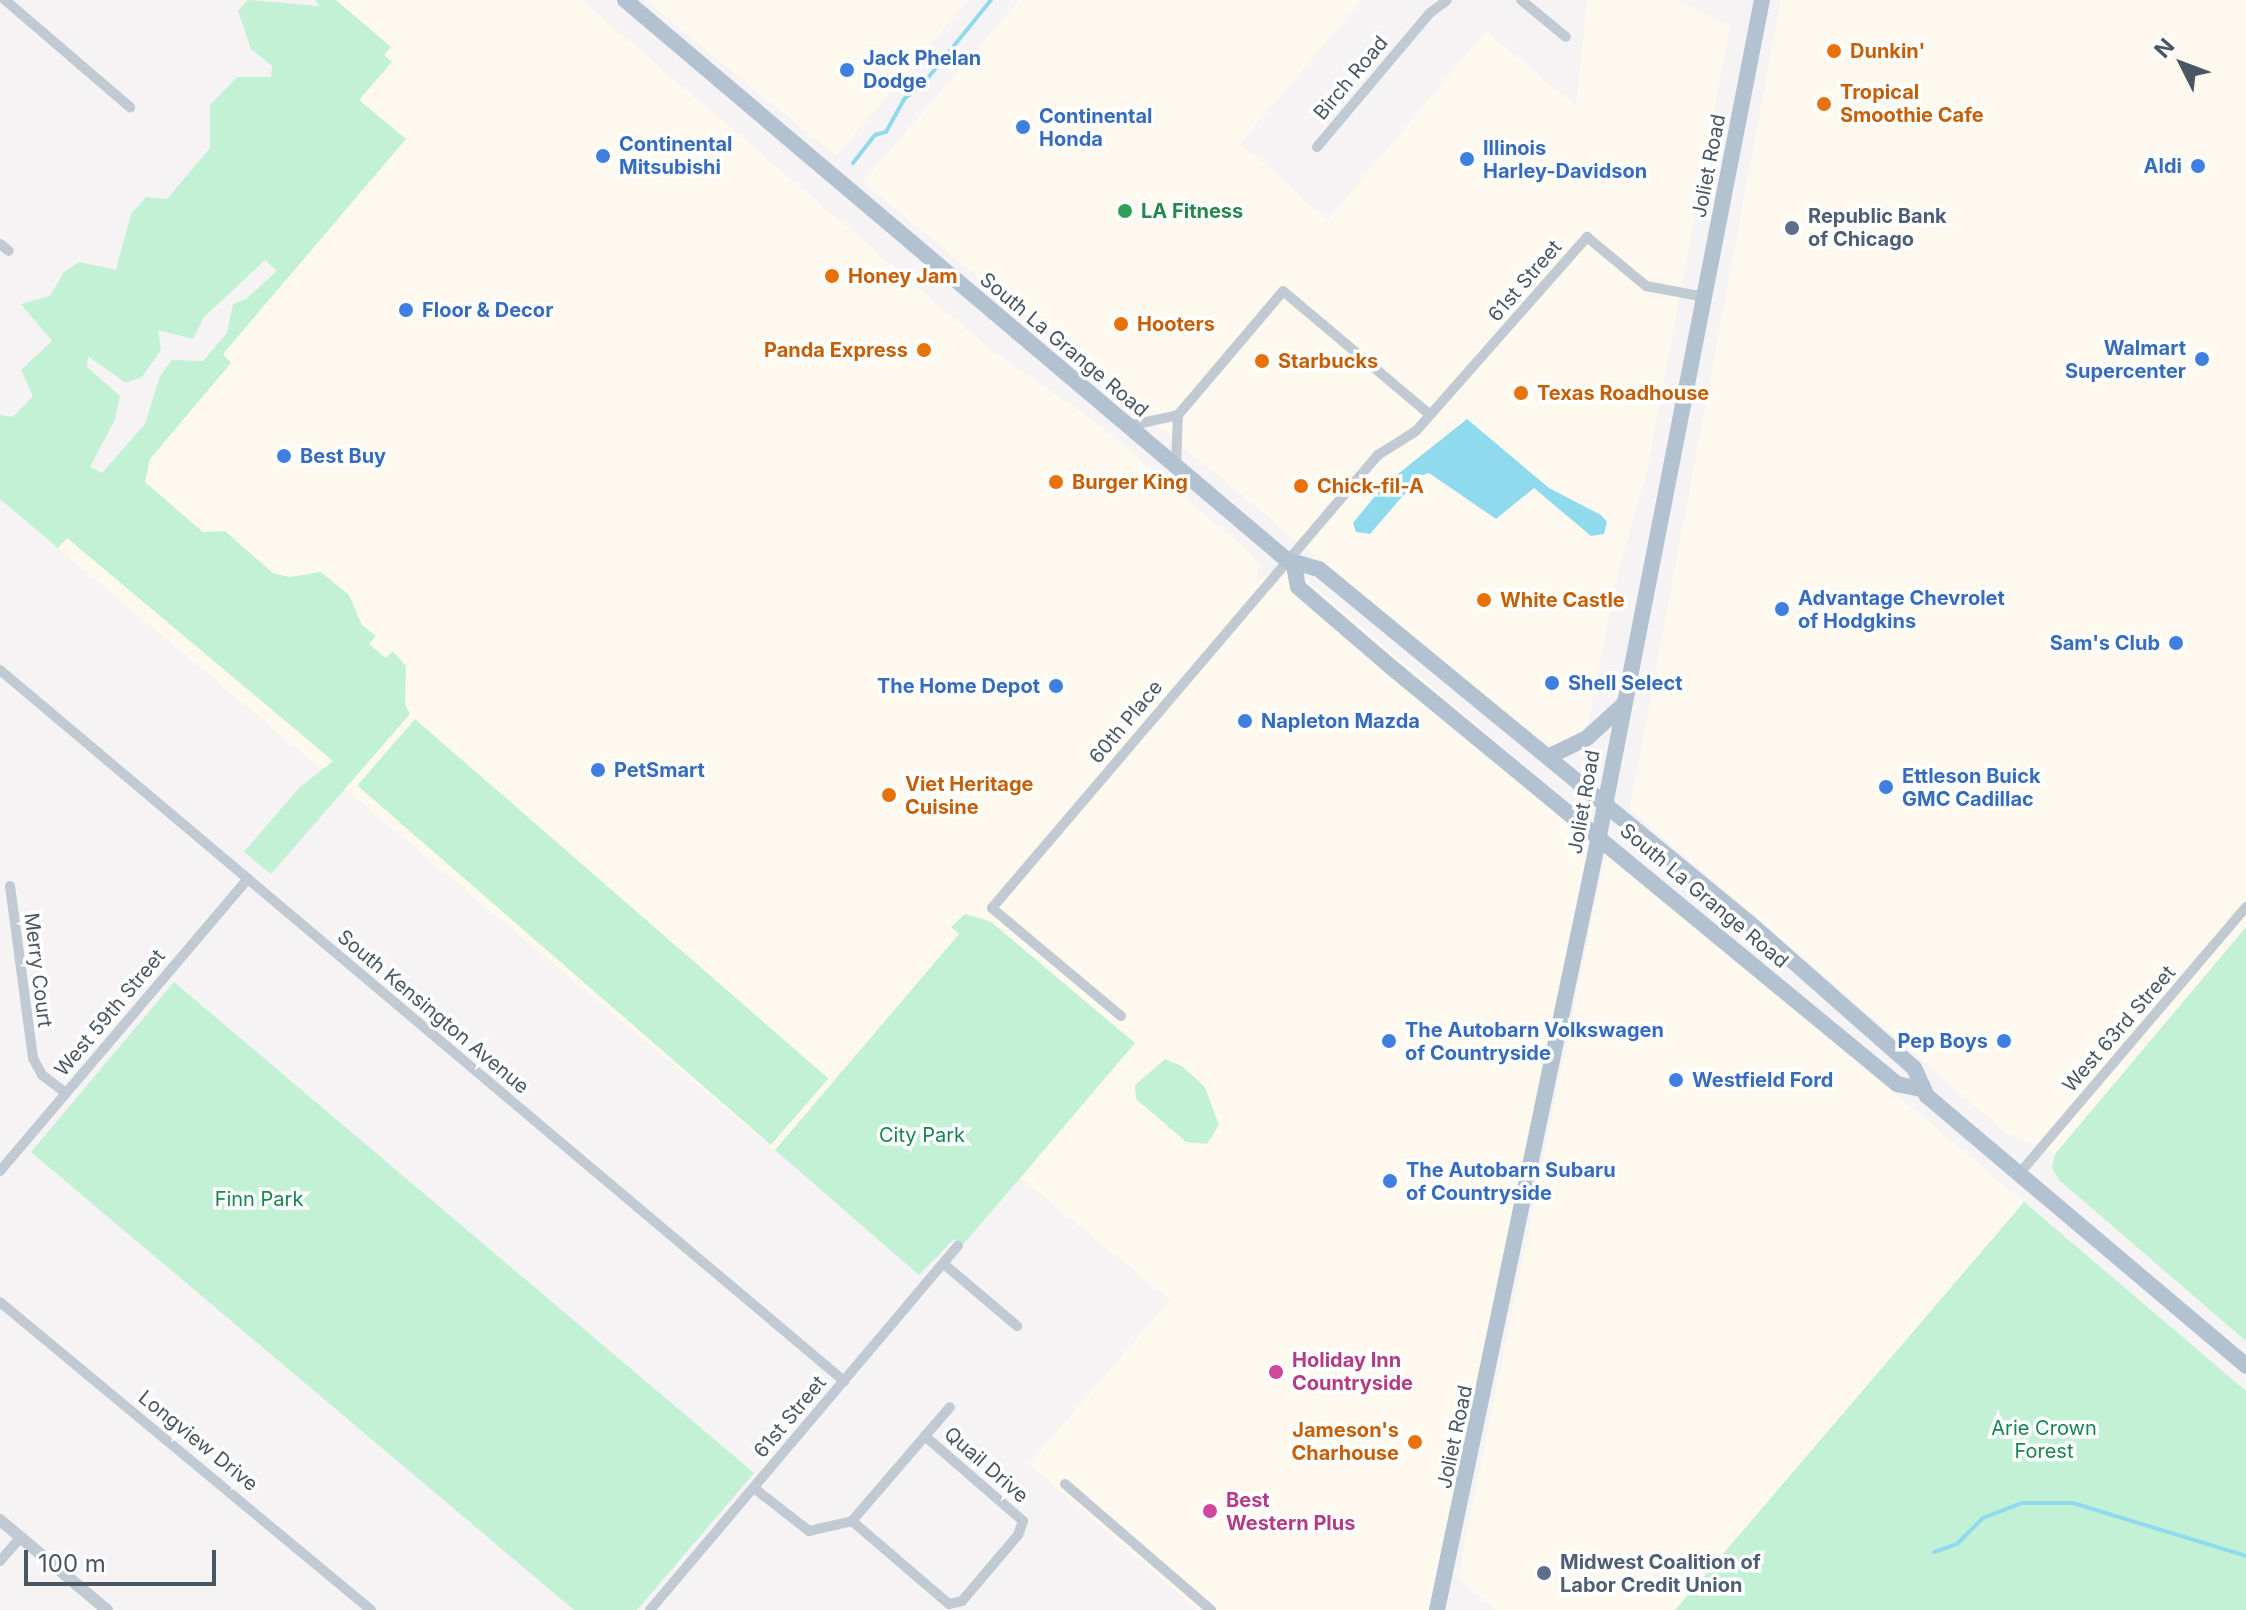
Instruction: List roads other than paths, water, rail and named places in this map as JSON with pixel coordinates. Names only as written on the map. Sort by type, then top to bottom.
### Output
[{"type":"main road","name":"South La Grange Road","points":[[625,0],[1291,563],[1319,569],[1548,757],[1871,1029],[1914,1068],[1920,1089]]},
{"type":"main road","name":"Joliet Road","points":[[1437,1610],[1599,836],[1762,0]]},
{"type":"main road","name":"South La Grange Road","points":[[1291,563],[1298,587],[1897,1084],[1920,1089],[2246,1366]]},
{"type":"main road","points":[[1548,757],[1587,738],[1623,705]]},
{"type":"street","points":[[5,0],[130,107]]},
{"type":"street","name":"Birch Road","points":[[1317,147],[1430,13],[1447,0]]},
{"type":"street","points":[[1528,2],[1566,37]]},
{"type":"street","name":"61st Street","points":[[1291,563],[1378,455],[1397,446],[1430,415],[1587,237],[1646,286],[1704,297]]},
{"type":"street","points":[[1128,426],[1178,415],[1283,291],[1430,415]]},
{"type":"street","points":[[1176,466],[1178,415]]},
{"type":"street","name":"60th Place","points":[[1121,1016],[992,908],[1291,563]]},
{"type":"street","name":"South Kensington Avenue","points":[[0,670],[844,1381]]},
{"type":"street","name":"West 59th Street","points":[[0,1171],[248,879]]},
{"type":"street","name":"Merry Court","points":[[10,886],[33,1058],[42,1075],[66,1093]]},
{"type":"street","name":"West 63rd Street","points":[[2018,1175],[2246,907]]},
{"type":"street","name":"61st Street","points":[[650,1610],[958,1246]]},
{"type":"street","points":[[944,1264],[1017,1326]]},
{"type":"street","name":"Longview Drive","points":[[0,1302],[371,1610]]},
{"type":"street","points":[[754,1488],[809,1531],[852,1521],[950,1407]]},
{"type":"street","name":"Quail Drive","points":[[852,1521],[949,1604],[962,1601],[1018,1535],[1023,1521],[925,1436]]},
{"type":"street","points":[[1065,1484],[1211,1610]]},
{"type":"street","points":[[0,1520],[107,1610]]},
{"type":"street","points":[[0,1561],[21,1537]]},
{"type":"water","points":[[1467,419],[1549,488],[1601,515],[1607,522],[1604,534],[1591,536],[1534,488],[1496,519],[1429,473],[1420,476],[1370,534],[1356,532],[1353,523],[1384,485]]},
{"type":"waterway","points":[[853,163],[875,135],[886,132],[904,99],[923,84],[991,0]]},
{"type":"waterway","points":[[1934,1552],[1957,1544],[1983,1518],[2022,1503],[2073,1503],[2246,1556]]},
{"type":"place","name":"Dunkin'","points":[[1834,51]]},
{"type":"place","name":"Jack Phelan Dodge","points":[[847,70]]},
{"type":"place","name":"Tropical Smoothie Cafe","points":[[1824,104]]},
{"type":"place","name":"Continental Honda","points":[[1023,127]]},
{"type":"place","name":"Continental Mitsubishi","points":[[603,156]]},
{"type":"place","name":"Illinois Harley-Davidson","points":[[1467,159]]},
{"type":"place","name":"Aldi","points":[[2198,166]]},
{"type":"place","name":"LA Fitness","points":[[1125,211]]},
{"type":"place","name":"Republic Bank of Chicago","points":[[1792,228]]},
{"type":"place","name":"Honey Jam","points":[[832,276]]},
{"type":"place","name":"Floor & Decor","points":[[406,310]]},
{"type":"place","name":"Hooters","points":[[1121,324]]},
{"type":"place","name":"Panda Express","points":[[924,350]]},
{"type":"place","name":"Walmart Supercenter","points":[[2202,359]]},
{"type":"place","name":"Starbucks","points":[[1262,361]]},
{"type":"place","name":"Texas Roadhouse","points":[[1521,393]]},
{"type":"place","name":"Best Buy","points":[[284,456]]},
{"type":"place","name":"Burger King","points":[[1056,482]]},
{"type":"place","name":"Chick-fil-A","points":[[1301,486]]},
{"type":"place","name":"White Castle","points":[[1484,600]]},
{"type":"place","name":"Advantage Chevrolet of Hodgkins","points":[[1782,609]]},
{"type":"place","name":"Sam's Club","points":[[2176,643]]},
{"type":"place","name":"Shell Select","points":[[1552,683]]},
{"type":"place","name":"The Home Depot","points":[[1056,686]]},
{"type":"place","name":"Napleton Mazda","points":[[1245,721]]},
{"type":"place","name":"PetSmart","points":[[598,770]]},
{"type":"place","name":"Ettleson Buick GMC Cadillac","points":[[1886,787]]},
{"type":"place","name":"Viet Heritage Cuisine","points":[[889,795]]},
{"type":"place","name":"The Autobarn Volkswagen of Countryside","points":[[1389,1041]]},
{"type":"place","name":"Pep Boys","points":[[2004,1041]]},
{"type":"place","name":"Westfield Ford","points":[[1676,1080]]},
{"type":"place","name":"The Autobarn Subaru of Countryside","points":[[1390,1181]]},
{"type":"place","name":"Holiday Inn Countryside","points":[[1276,1372]]},
{"type":"place","name":"Jameson's Charhouse","points":[[1415,1442]]},
{"type":"place","name":"Best Western Plus","points":[[1210,1511]]},
{"type":"place","name":"Midwest Coalition of Labor Credit Union","points":[[1544,1573]]},
{"type":"park label","name":"City Park","points":[[922,1135]]},
{"type":"park label","name":"Finn Park","points":[[259,1199]]},
{"type":"park label","name":"Arie Crown Forest","points":[[2044,1440]]}]
